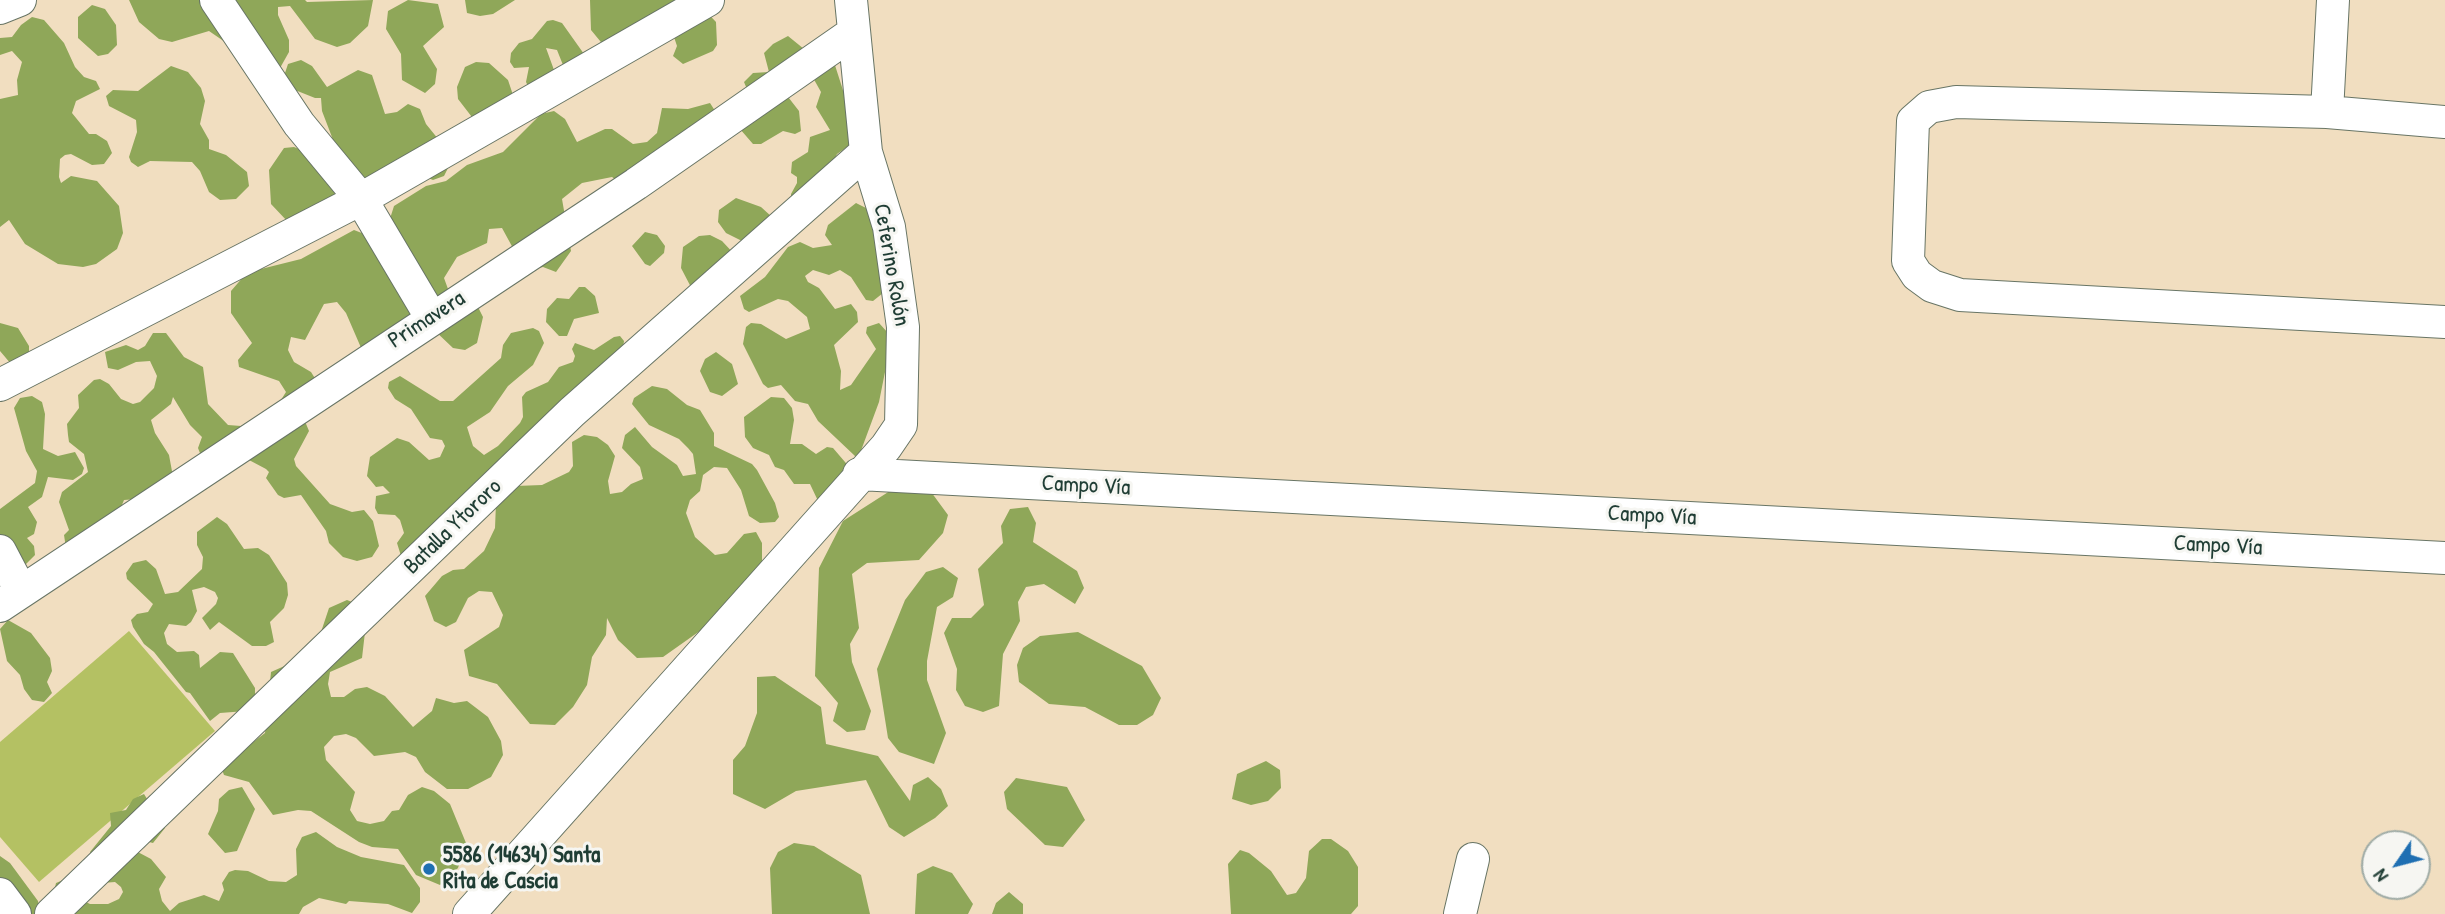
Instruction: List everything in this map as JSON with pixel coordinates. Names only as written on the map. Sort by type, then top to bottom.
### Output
[{"type":"street","points":[[0,8],[20,0]]},
{"type":"street","points":[[216,0],[299,124],[361,199],[431,317]]},
{"type":"street","points":[[0,386],[361,199],[708,0]]},
{"type":"street","name":"Ceferino Rolón","points":[[469,914],[859,474],[886,447],[901,425],[904,327],[889,227],[866,152],[851,0]]},
{"type":"street","points":[[2327,112],[2333,0]]},
{"type":"street","name":"Primavera","points":[[10,599],[431,317],[636,184],[853,33]]},
{"type":"street","points":[[2445,122],[2327,112],[1956,102],[1929,107],[1913,121],[1908,261],[1917,275],[1932,286],[1960,295],[2445,321]]},
{"type":"street","name":"Batalla Ytororo","points":[[51,914],[572,412],[866,152]]},
{"type":"street","name":"Campo Vía","points":[[859,474],[2445,558]]},
{"type":"street","points":[[0,551],[10,599]]},
{"type":"street","points":[[1460,914],[1473,859]]},
{"type":"street","points":[[0,894],[15,914]]},
{"type":"green space","points":[[129,0],[373,0],[368,26],[350,43],[337,47],[315,39],[290,6],[278,7],[278,15],[289,40],[289,52],[280,68],[256,77],[243,70],[225,42],[209,31],[172,42],[159,39],[139,22]]},
{"type":"green space","points":[[408,0],[438,4],[444,27],[423,46],[437,69],[435,84],[425,93],[402,80],[401,54],[386,29],[388,11]]},
{"type":"green space","points":[[465,0],[515,0],[493,14],[480,16],[467,13]]},
{"type":"green space","points":[[590,0],[695,0],[716,22],[717,45],[713,51],[683,64],[673,56],[677,46],[674,37],[605,47],[591,30]]},
{"type":"green space","points":[[92,5],[105,9],[116,25],[117,45],[108,54],[98,56],[78,38],[78,17]]},
{"type":"green space","points":[[32,17],[44,20],[64,43],[75,67],[84,77],[96,81],[100,89],[76,101],[72,113],[89,134],[96,134],[107,141],[112,153],[104,164],[92,165],[71,154],[65,155],[60,159],[59,177],[61,183],[71,176],[97,181],[119,206],[123,233],[117,249],[96,264],[83,267],[58,264],[25,244],[9,220],[0,227],[0,99],[18,95],[17,80],[22,62],[12,51],[0,55],[0,38],[12,37],[21,25]]},
{"type":"green space","points":[[547,21],[562,23],[584,54],[563,65],[557,50],[546,48],[554,70],[529,88],[526,82],[529,67],[514,68],[510,62],[511,53],[519,43],[532,39]]},
{"type":"green space","points":[[788,36],[804,49],[785,93],[799,111],[801,131],[795,134],[783,131],[761,144],[753,144],[740,129],[749,94],[744,82],[753,73],[769,72],[764,53],[773,44]]},
{"type":"green space","points":[[833,59],[848,106],[854,142],[837,154],[832,164],[791,201],[791,194],[797,183],[797,177],[791,173],[792,162],[808,152],[810,137],[830,130],[816,107],[821,92],[812,76]]},
{"type":"green space","points":[[301,60],[312,66],[327,87],[358,70],[372,75],[385,114],[397,112],[408,104],[420,109],[426,124],[443,145],[450,164],[444,176],[433,180],[421,175],[371,191],[335,145],[322,111],[321,98],[290,88],[284,76],[288,64]]},
{"type":"green space","points":[[476,62],[489,63],[508,80],[516,104],[475,121],[458,99],[457,87],[465,67]]},
{"type":"green space","points":[[171,66],[188,72],[201,88],[205,101],[200,124],[209,140],[209,149],[226,155],[247,172],[249,186],[236,199],[220,200],[209,192],[200,171],[192,162],[150,161],[138,167],[131,162],[129,157],[137,132],[136,120],[109,106],[106,96],[113,90],[138,91]]},
{"type":"green space","points":[[710,103],[717,114],[624,186],[612,177],[582,183],[562,199],[571,251],[556,272],[543,267],[530,270],[520,261],[502,228],[489,229],[487,243],[457,257],[444,278],[448,289],[477,305],[483,317],[477,343],[465,350],[453,348],[433,329],[388,225],[394,206],[426,186],[446,181],[467,165],[503,152],[541,114],[554,111],[565,119],[577,142],[605,129],[612,129],[633,144],[647,142],[657,133],[662,108],[688,109]]},
{"type":"green space","points":[[294,147],[304,151],[335,192],[333,205],[288,222],[271,204],[269,170],[284,148]]},
{"type":"green space","points":[[736,198],[761,207],[772,217],[752,246],[726,233],[718,222],[719,210]]},
{"type":"green space","points":[[856,203],[868,209],[874,221],[883,293],[873,301],[866,300],[851,277],[840,270],[829,275],[813,270],[805,276],[808,282],[819,288],[835,309],[851,304],[857,312],[858,322],[834,345],[841,371],[840,390],[851,385],[876,349],[866,333],[867,327],[879,323],[888,333],[888,357],[879,402],[859,456],[855,456],[818,421],[808,404],[795,401],[781,385],[768,388],[763,384],[743,344],[746,327],[751,323],[761,324],[786,339],[810,329],[807,317],[788,301],[778,299],[749,312],[744,309],[740,296],[765,277],[788,247],[800,242],[813,248],[832,245],[825,235],[828,225]]},
{"type":"green space","points":[[354,230],[372,237],[412,316],[362,350],[346,313],[337,302],[324,304],[305,340],[291,337],[288,350],[294,362],[311,372],[316,380],[304,419],[309,431],[294,459],[296,466],[330,504],[352,512],[364,510],[373,521],[379,546],[372,557],[357,561],[343,557],[329,543],[326,531],[301,495],[284,498],[278,495],[266,478],[269,472],[266,469],[249,460],[203,461],[198,448],[202,437],[190,425],[173,397],[171,404],[151,420],[155,433],[169,455],[174,482],[137,499],[124,500],[119,512],[66,548],[64,535],[69,530],[59,502],[62,492],[88,472],[84,454],[69,442],[68,435],[67,424],[79,408],[78,395],[94,380],[100,379],[109,384],[121,399],[133,404],[140,402],[154,388],[157,376],[150,361],[136,362],[118,370],[108,368],[105,352],[126,345],[138,350],[145,346],[153,333],[166,333],[184,357],[203,367],[208,404],[228,425],[241,426],[279,403],[286,392],[279,381],[239,367],[238,360],[252,343],[231,313],[231,291],[244,276],[301,259]]},
{"type":"green space","points":[[645,232],[657,235],[665,246],[664,253],[650,266],[645,264],[632,246]]},
{"type":"green space","points":[[710,235],[722,241],[736,256],[693,291],[681,268],[683,247],[699,236]]},
{"type":"green space","points":[[579,287],[585,287],[595,296],[599,313],[574,319],[567,336],[559,336],[546,322],[547,309],[557,298],[569,299]]},
{"type":"green space","points":[[0,323],[18,328],[29,346],[29,353],[11,364],[0,351]]},
{"type":"green space","points":[[533,328],[539,331],[544,343],[533,365],[508,386],[490,412],[467,427],[473,446],[484,455],[498,446],[520,423],[523,417],[522,397],[526,392],[548,382],[559,367],[573,362],[575,356],[572,349],[575,343],[594,350],[620,336],[624,341],[623,348],[401,556],[397,543],[404,533],[400,520],[395,515],[378,514],[375,508],[376,496],[390,493],[383,486],[376,487],[367,476],[370,457],[397,438],[409,442],[429,460],[440,457],[445,446],[442,440],[430,438],[411,409],[395,399],[388,388],[389,382],[400,376],[440,401],[453,401],[501,358],[503,345],[511,333]]},
{"type":"green space","points":[[716,352],[732,364],[738,384],[722,396],[710,392],[700,371],[705,359]]},
{"type":"green space","points":[[652,386],[667,389],[687,405],[700,410],[714,433],[714,446],[752,464],[757,470],[775,503],[779,517],[775,522],[760,523],[749,516],[741,490],[727,468],[714,467],[703,475],[700,491],[690,500],[686,513],[695,537],[715,555],[727,553],[744,534],[756,532],[762,543],[762,569],[704,628],[663,657],[637,658],[618,640],[607,618],[606,635],[592,657],[587,685],[573,707],[555,725],[530,724],[497,684],[469,676],[464,650],[499,627],[503,615],[492,592],[479,591],[468,598],[456,622],[446,627],[434,621],[425,596],[442,576],[453,570],[464,569],[484,551],[495,528],[496,503],[516,486],[542,485],[569,472],[573,466],[572,442],[584,435],[597,437],[608,445],[615,456],[608,481],[610,494],[622,492],[643,479],[640,467],[622,448],[625,435],[635,427],[652,447],[677,465],[683,476],[696,474],[693,454],[688,448],[679,439],[649,425],[632,404],[634,398]]},
{"type":"green space","points":[[32,396],[42,402],[45,414],[43,449],[58,456],[75,452],[84,468],[82,474],[73,480],[48,477],[42,497],[28,507],[37,522],[34,534],[27,538],[34,546],[35,555],[25,565],[0,535],[0,509],[35,483],[37,471],[26,451],[14,408],[20,398]]},
{"type":"green space","points":[[771,397],[784,398],[792,408],[794,420],[790,444],[802,444],[816,454],[827,447],[833,448],[851,469],[819,503],[810,484],[794,484],[784,470],[775,467],[769,455],[753,448],[745,437],[744,417]]},
{"type":"green space","points":[[907,480],[926,485],[948,515],[943,533],[919,560],[867,563],[852,574],[859,628],[850,644],[852,662],[871,711],[865,730],[847,732],[833,721],[838,703],[815,676],[819,568],[843,521]]},
{"type":"green space","points":[[1028,507],[1036,523],[1033,542],[1077,571],[1084,588],[1075,604],[1044,584],[1026,587],[1018,602],[1020,621],[1003,654],[999,706],[983,712],[965,706],[956,690],[957,669],[944,633],[952,618],[971,618],[984,605],[978,569],[1003,543],[1001,526],[1010,509]]},
{"type":"green space","points":[[217,517],[227,524],[244,549],[258,548],[269,555],[287,583],[288,595],[284,608],[270,622],[274,642],[266,646],[252,646],[219,622],[210,630],[202,618],[216,604],[218,598],[215,592],[204,587],[192,590],[197,611],[191,622],[186,626],[169,624],[164,633],[167,644],[177,652],[194,651],[199,655],[200,668],[220,652],[233,653],[255,688],[255,701],[246,711],[220,713],[210,721],[190,693],[186,692],[154,652],[144,644],[133,627],[131,620],[137,614],[148,612],[153,604],[127,579],[126,573],[133,563],[146,560],[156,569],[165,594],[178,592],[202,569],[203,557],[197,545],[197,532]]},
{"type":"green space","points":[[943,567],[958,578],[953,597],[937,607],[927,661],[927,680],[946,733],[934,764],[899,752],[888,738],[877,669],[905,600],[926,572]]},
{"type":"green space","points":[[347,600],[362,606],[365,632],[362,658],[330,672],[328,684],[331,697],[344,697],[355,689],[367,687],[385,696],[413,727],[432,711],[436,698],[454,703],[467,701],[488,717],[501,741],[503,755],[491,777],[468,789],[447,789],[425,772],[416,757],[405,752],[374,756],[356,738],[346,734],[334,736],[324,747],[326,760],[355,792],[350,810],[357,821],[370,824],[384,821],[392,811],[399,810],[408,795],[422,787],[434,791],[450,804],[466,843],[458,868],[440,885],[416,875],[398,849],[372,847],[359,842],[311,811],[298,810],[273,815],[249,782],[224,775],[221,767],[265,733],[271,672],[289,664],[319,638],[329,608]]},
{"type":"green space","points":[[8,620],[31,633],[50,658],[52,671],[47,682],[52,693],[44,702],[32,700],[24,689],[20,675],[7,661],[0,629]]},
{"type":"green space","points":[[129,631],[215,731],[39,882],[0,837],[0,742]]},
{"type":"green space","points":[[1078,632],[1142,666],[1161,698],[1153,715],[1137,725],[1119,725],[1085,707],[1049,704],[1019,682],[1017,665],[1023,648],[1040,636]]},
{"type":"green space","points":[[775,676],[821,707],[826,744],[878,756],[910,801],[913,785],[928,777],[941,789],[948,806],[935,818],[904,837],[889,827],[866,780],[796,791],[765,809],[733,794],[733,760],[745,746],[757,713],[757,677]]},
{"type":"green space","points":[[1266,761],[1280,770],[1281,788],[1268,801],[1251,805],[1232,799],[1237,774]]},
{"type":"green space","points":[[1016,778],[1067,787],[1085,820],[1063,847],[1045,845],[1007,809],[1004,792]]},
{"type":"green space","points":[[242,787],[255,809],[237,851],[225,853],[208,834],[218,811],[219,799],[229,790]]},
{"type":"green space","points":[[144,794],[165,828],[153,843],[141,840],[134,850],[151,859],[166,877],[159,889],[162,901],[170,911],[179,903],[204,895],[219,901],[224,890],[222,883],[229,872],[235,870],[248,871],[269,881],[286,882],[297,875],[296,849],[302,837],[316,832],[337,847],[361,857],[404,865],[420,888],[420,902],[412,913],[388,904],[349,901],[346,904],[319,898],[303,907],[299,914],[49,914],[56,883],[68,878],[84,901],[90,904],[108,904],[119,899],[123,892],[121,887],[115,882],[102,883],[90,852],[111,826],[110,813],[126,810],[133,799]]},
{"type":"green space","points":[[1322,839],[1331,839],[1348,851],[1358,867],[1358,906],[1351,914],[1231,914],[1228,864],[1240,850],[1249,853],[1271,871],[1287,895],[1296,893],[1306,878],[1309,851]]},
{"type":"green space","points":[[794,843],[814,846],[861,875],[870,914],[772,914],[770,868],[778,852]]},
{"type":"green space","points":[[0,856],[10,863],[38,901],[40,914],[0,914]]},
{"type":"green space","points":[[933,866],[952,873],[973,904],[968,914],[915,914],[917,874]]},
{"type":"green space","points":[[1009,892],[1023,904],[1023,914],[992,914],[996,903]]},
{"type":"place","name":"5586 (14634) Santa Rita de Cascia","points":[[429,869]]}]
